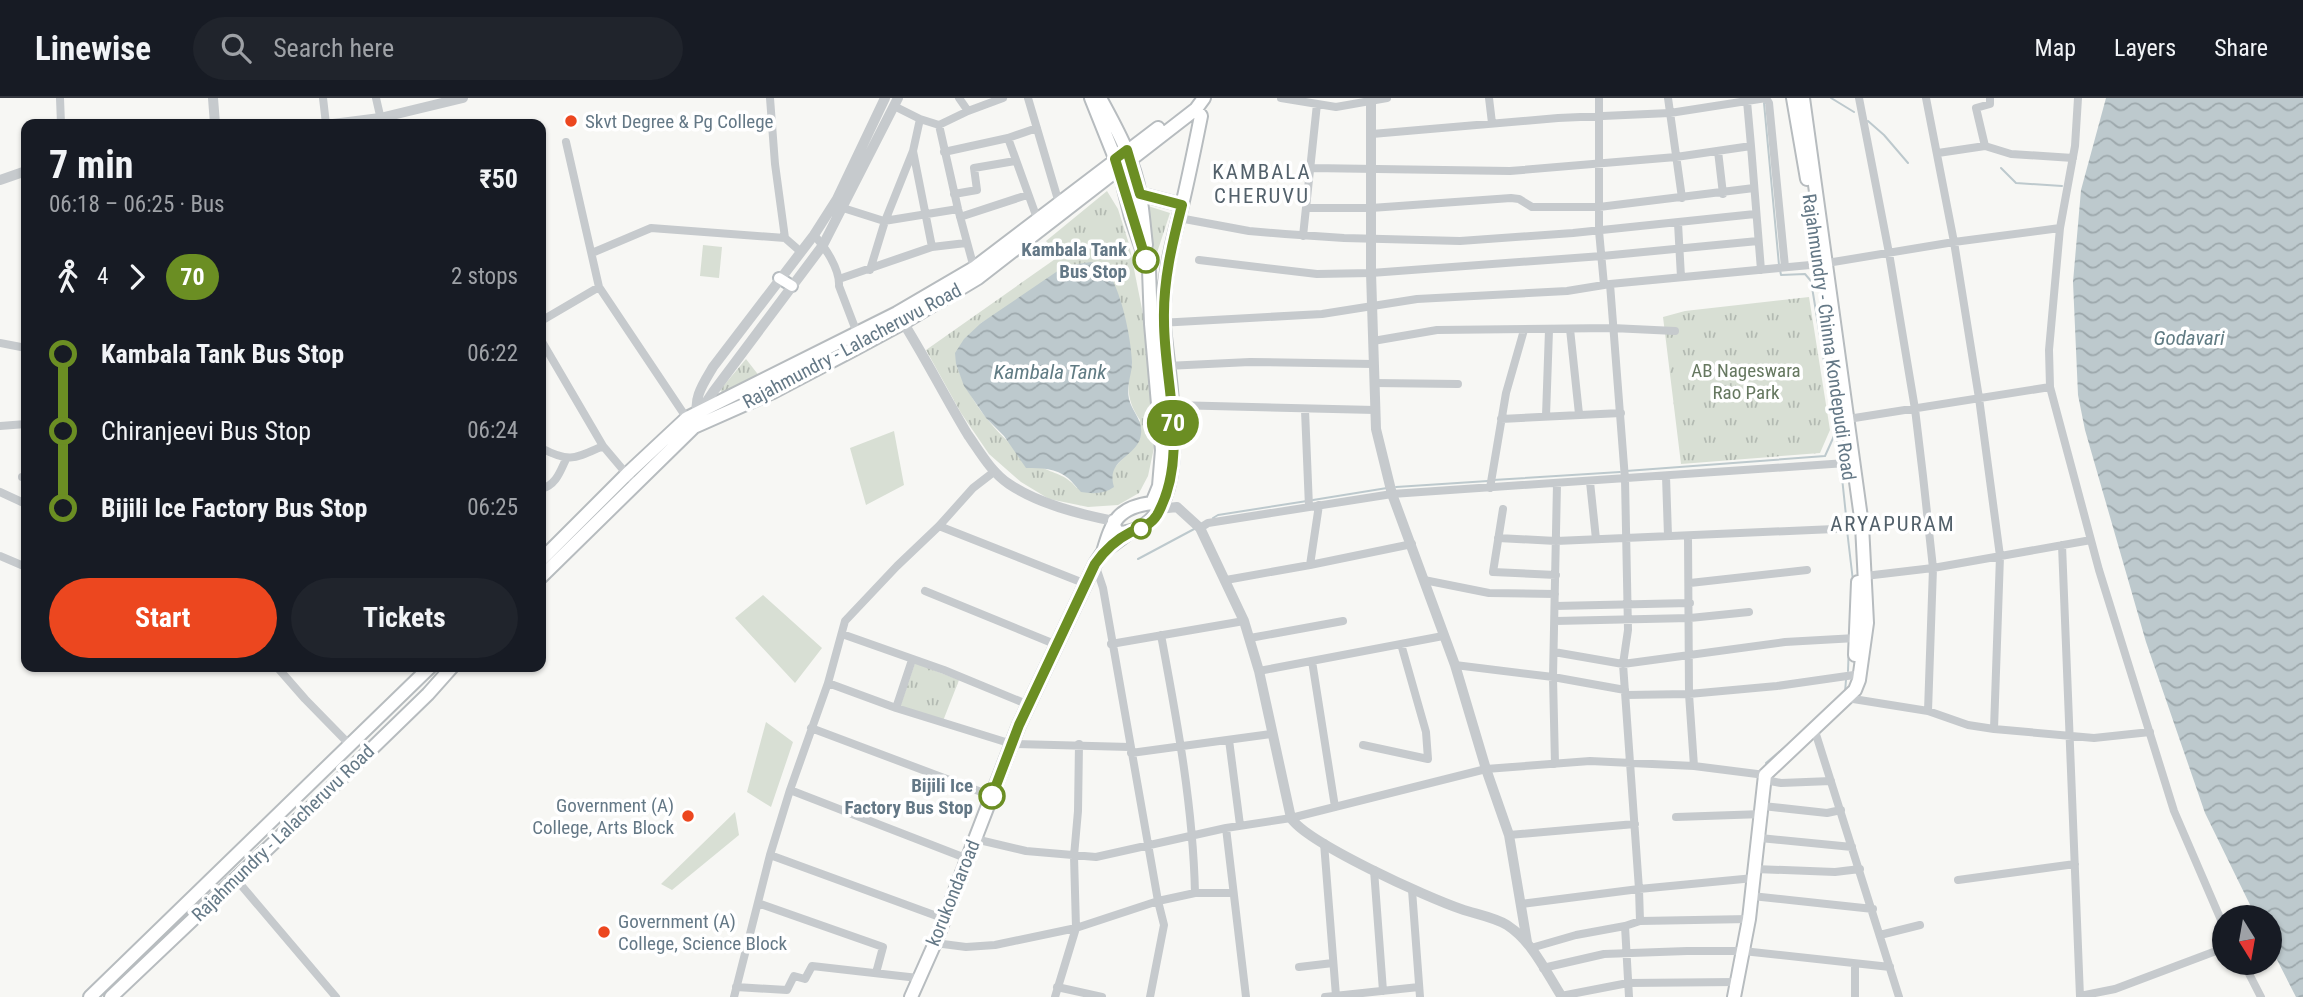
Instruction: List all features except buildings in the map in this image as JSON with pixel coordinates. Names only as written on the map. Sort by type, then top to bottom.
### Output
[{"type":"main road","points":[[1091,98],[1117,164],[1149,270]]},
{"type":"main road","points":[[1100,98],[1129,155],[1140,194],[1162,367],[1162,450],[1155,506]]},
{"type":"main road","name":"Rajahmundry - Lalacheruvu Road","points":[[546,572],[699,419],[773,392],[823,366],[900,318],[978,278],[995,260],[1040,224],[1205,98]]},
{"type":"main road","name":"Rajahmundry - Chinna Kondepudi Road","points":[[1793,98],[1824,264],[1846,463],[1857,528],[1856,638],[1851,694]]},
{"type":"main road","points":[[1734,997],[1749,919],[1765,777],[1851,694],[1859,680],[1867,623],[1862,525],[1803,98]]},
{"type":"main road","points":[[1157,323],[1170,251],[1201,116],[1196,104]]},
{"type":"main road","points":[[1040,224],[1059,203],[1117,164]]},
{"type":"main road","points":[[1140,194],[1180,212]]},
{"type":"main road","points":[[546,551],[627,474],[699,419],[815,353],[857,333],[900,318],[974,268],[995,260]]},
{"type":"main road","points":[[779,278],[792,286]]},
{"type":"main road","points":[[815,353],[823,366]]},
{"type":"main road","points":[[1103,552],[1114,521],[1127,508],[1155,506],[1168,489],[1174,452],[1172,405],[1162,367]]},
{"type":"main road","points":[[765,380],[773,392]]},
{"type":"main road","name":"korukondaroad","points":[[911,997],[936,943],[1012,744],[1095,564],[1103,552],[1151,522],[1155,506]]},
{"type":"main road","points":[[1114,521],[1115,529],[1119,533],[1130,533]]},
{"type":"main road","points":[[90,997],[423,672]]},
{"type":"main road","name":"Rajahmundry - Lalacheruvu Road","points":[[111,997],[351,769],[446,672]]},
{"type":"street","points":[[60,98],[61,119]]},
{"type":"street","points":[[213,98],[215,119]]},
{"type":"street","points":[[323,98],[325,119]]},
{"type":"street","points":[[376,98],[381,119]]},
{"type":"street","points":[[386,119],[423,103],[463,98]]},
{"type":"street","points":[[770,98],[785,238]]},
{"type":"street","points":[[699,419],[700,389],[713,367],[801,252],[837,199],[885,98]]},
{"type":"street","points":[[959,98],[968,111]]},
{"type":"street","points":[[699,419],[713,392],[823,245],[896,102],[920,119],[940,125],[1001,98]]},
{"type":"street","points":[[1028,98],[1059,203]]},
{"type":"street","points":[[1281,98],[1336,107],[1387,98]]},
{"type":"street","points":[[1489,98],[1492,123]]},
{"type":"street","points":[[1599,98],[1599,231],[1621,413],[1625,479],[1628,620],[1623,664],[1640,921]]},
{"type":"street","points":[[1668,98],[1682,198]]},
{"type":"street","points":[[1372,134],[1558,118],[1670,113],[1769,98],[1785,267]]},
{"type":"street","points":[[1859,98],[1915,409],[1933,568],[1928,711]]},
{"type":"street","points":[[1926,98],[1954,242],[1979,398],[2000,556],[1994,729]]},
{"type":"street","points":[[1985,146],[1976,108],[1990,104],[1990,98]]},
{"type":"street","points":[[2078,98],[2073,158],[2060,228],[2049,350],[2050,387],[2091,540],[2174,811],[2215,905]]},
{"type":"street","points":[[1371,100],[1371,274],[1376,429],[1392,494],[1455,665],[1509,835],[1529,945]]},
{"type":"street","points":[[1747,102],[1761,270]]},
{"type":"street","points":[[1303,236],[1317,104]]},
{"type":"street","points":[[870,270],[885,221],[914,151],[920,119]]},
{"type":"street","points":[[940,125],[944,152],[974,268]]},
{"type":"street","points":[[944,152],[1008,138],[1037,128]]},
{"type":"street","points":[[1008,138],[1040,224]]},
{"type":"street","points":[[566,142],[599,287],[699,419]]},
{"type":"street","points":[[1311,169],[1499,171],[1676,157],[1751,146]]},
{"type":"street","points":[[1938,153],[1985,146],[2011,155],[2073,158]]},
{"type":"street","points":[[914,151],[932,247]]},
{"type":"street","points":[[1718,151],[1723,194]]},
{"type":"street","points":[[954,194],[977,190],[974,168],[1015,160]]},
{"type":"street","points":[[0,180],[21,174]]},
{"type":"street","points":[[1307,208],[1371,208],[1511,198],[1519,199],[1532,207],[1599,207],[1723,194],[1754,188]]},
{"type":"street","points":[[843,208],[885,221],[927,214],[959,213],[1027,195]]},
{"type":"street","points":[[1180,212],[1249,231],[1303,236],[1460,241],[1599,231],[1755,214]]},
{"type":"street","points":[[1678,223],[1681,277]]},
{"type":"street","points":[[592,253],[651,228],[785,238],[801,252]]},
{"type":"street","points":[[1157,323],[1322,314],[1417,299],[1567,291],[1607,284],[1824,264],[1954,242],[2060,228]]},
{"type":"street","points":[[814,234],[823,245],[839,279],[839,286],[857,333]]},
{"type":"street","points":[[1199,260],[1317,274],[1371,274],[1758,241]]},
{"type":"street","points":[[839,279],[932,247],[966,243]]},
{"type":"street","points":[[546,318],[599,287]]},
{"type":"street","points":[[900,318],[986,463],[1006,483],[1056,506],[1114,521]]},
{"type":"street","points":[[1373,341],[1437,330],[1612,328],[1675,331]]},
{"type":"street","points":[[1570,329],[1579,414]]},
{"type":"street","points":[[1490,488],[1506,393],[1524,330]]},
{"type":"street","points":[[1546,416],[1549,330]]},
{"type":"street","points":[[0,343],[21,347]]},
{"type":"street","points":[[546,349],[603,446],[636,485]]},
{"type":"street","points":[[1162,367],[1250,362],[1373,364]]},
{"type":"street","points":[[1374,383],[1458,384]]},
{"type":"street","points":[[1848,419],[2050,387]]},
{"type":"street","points":[[1172,405],[1375,410]]},
{"type":"street","points":[[1305,410],[1309,507]]},
{"type":"street","points":[[1501,419],[1621,413]]},
{"type":"street","points":[[0,426],[21,424]]},
{"type":"street","points":[[546,450],[566,459],[578,458],[603,446]]},
{"type":"street","points":[[546,488],[557,479],[566,459]]},
{"type":"street","points":[[1199,527],[1209,523],[1392,494],[1846,463]]},
{"type":"street","points":[[734,997],[770,855],[828,683],[845,621],[973,488],[995,471]]},
{"type":"street","points":[[1666,477],[1668,536]]},
{"type":"street","points":[[1590,482],[1596,539]]},
{"type":"street","points":[[1555,764],[1553,677],[1557,484]]},
{"type":"street","points":[[0,492],[21,502]]},
{"type":"street","points":[[1310,565],[1319,505]]},
{"type":"street","points":[[1155,506],[1177,506],[1199,527],[1226,580],[1250,638],[1291,818],[1296,825],[1412,890],[1506,924],[1529,945],[1562,997],[1628,983],[1736,982]]},
{"type":"street","points":[[1503,509],[1493,572],[1556,575]]},
{"type":"street","points":[[939,526],[1086,584]]},
{"type":"street","points":[[1498,538],[1556,541],[1857,528]]},
{"type":"street","points":[[1688,536],[1689,694],[1694,766]]},
{"type":"street","points":[[1865,576],[1933,568],[2091,540]]},
{"type":"street","points":[[1226,580],[1412,544]]},
{"type":"street","points":[[2062,545],[2080,996],[2115,989],[2212,953]]},
{"type":"street","points":[[0,556],[21,565]]},
{"type":"street","points":[[1095,564],[1102,588],[1164,925],[1150,997]]},
{"type":"street","points":[[1690,583],[1807,570]]},
{"type":"street","points":[[1424,580],[1489,593],[1555,594]]},
{"type":"street","points":[[925,591],[1057,645]]},
{"type":"street","points":[[1555,606],[1690,603]]},
{"type":"street","points":[[1555,621],[1690,618],[1749,612]]},
{"type":"street","points":[[1111,644],[1244,621]]},
{"type":"street","points":[[1250,638],[1343,621]]},
{"type":"street","points":[[842,634],[944,670],[1029,705]]},
{"type":"street","points":[[1161,635],[1182,747],[1194,835],[1195,893]]},
{"type":"street","points":[[1259,671],[1443,636]]},
{"type":"street","points":[[1554,652],[1623,664],[1785,642],[1856,638]]},
{"type":"street","points":[[1363,745],[1428,760],[1426,732],[1401,644]]},
{"type":"street","points":[[896,708],[912,660]]},
{"type":"street","points":[[1312,661],[1335,807]]},
{"type":"street","points":[[1455,665],[1553,677],[1626,692],[1689,694],[1854,675]]},
{"type":"street","points":[[281,672],[304,699],[350,744]]},
{"type":"street","points":[[828,683],[896,708],[1012,744],[1079,744],[1131,750],[1182,747],[1271,734]]},
{"type":"street","points":[[1851,694],[1928,711],[1968,725],[1994,729],[2094,738],[2150,732]]},
{"type":"street","points":[[811,728],[992,796]]},
{"type":"street","points":[[1814,728],[1899,997]]},
{"type":"street","points":[[1229,740],[1240,825]]},
{"type":"street","points":[[1055,997],[1076,928],[1074,856],[1079,744]]},
{"type":"street","points":[[975,839],[1026,851],[1097,857],[1240,825],[1291,818],[1486,769],[1590,761],[1694,766],[1765,777],[1781,783],[1832,781]]},
{"type":"street","points":[[790,790],[968,859]]},
{"type":"street","points":[[1676,817],[1763,810],[1827,813],[1841,810]]},
{"type":"street","points":[[1509,835],[1635,824]]},
{"type":"street","points":[[1226,828],[1247,997]]},
{"type":"street","points":[[1760,838],[1852,847]]},
{"type":"street","points":[[1324,843],[1336,996]]},
{"type":"street","points":[[770,855],[944,919]]},
{"type":"street","points":[[1958,880],[2075,864]]},
{"type":"street","points":[[1521,904],[1755,873],[1860,869]]},
{"type":"street","points":[[1374,870],[1383,991]]},
{"type":"street","points":[[235,878],[336,997]]},
{"type":"street","points":[[1412,890],[1420,997]]},
{"type":"street","points":[[936,943],[967,947],[995,945],[1076,928],[1158,901],[1195,893],[1233,893]]},
{"type":"street","points":[[1752,896],[1873,909]]},
{"type":"street","points":[[758,903],[883,947],[876,973]]},
{"type":"street","points":[[1529,945],[1640,921],[1749,919]]},
{"type":"street","points":[[1880,935],[1920,925]]},
{"type":"street","points":[[1625,926],[1629,997]]},
{"type":"street","points":[[1544,968],[1604,954],[1743,951],[1890,967]]},
{"type":"street","points":[[1299,967],[1333,963]]},
{"type":"street","points":[[1855,964],[1855,997]]},
{"type":"street","points":[[736,987],[787,990],[794,976],[806,979],[812,966],[918,978]]},
{"type":"street","points":[[2250,975],[2261,997]]},
{"type":"street","points":[[1057,987],[1102,997]]},
{"type":"street","points":[[1325,997],[1368,995],[1419,987]]},
{"type":"green space","points":[[1107,191],[1118,209],[1129,244],[1145,324],[1155,443],[1148,476],[1139,493],[1118,505],[1088,507],[1049,499],[1021,482],[989,454],[961,413],[926,350],[1058,257],[1046,241]],"holes":[[[1001,311],[1132,364],[1129,393],[1132,407],[1140,420],[1129,452],[1113,469],[1111,477],[1077,488],[1064,477],[1026,457],[1001,435],[979,409],[956,364],[981,323]]]},
{"type":"green space","points":[[1148,206],[1170,213],[1155,259]]},
{"type":"green space","points":[[703,245],[722,247],[719,278],[700,276]]},
{"type":"green space","name":"AB Nageswara Rao Park","points":[[1809,297],[1830,430],[1820,453],[1681,464],[1663,317],[1685,311]]},
{"type":"green space","points":[[746,359],[760,377],[724,395],[720,390]]},
{"type":"green space","points":[[894,431],[904,485],[866,505],[850,448]]},
{"type":"green space","points":[[763,595],[822,648],[795,683],[735,618]]},
{"type":"green space","points":[[915,663],[959,680],[943,721],[900,707]]},
{"type":"green space","points":[[766,722],[793,742],[771,807],[747,792]]},
{"type":"green space","points":[[735,812],[739,835],[672,890],[661,884]]},
{"type":"water","name":"Godavari","points":[[2106,98],[2303,98],[2303,997],[2296,997],[2282,970],[2282,905],[2250,905],[2205,813],[2146,642],[2085,430],[2078,395],[2073,282],[2081,190]]},
{"type":"water","name":"Kambala Tank","points":[[1091,262],[1107,272],[1122,304],[1131,352],[1129,399],[1141,429],[1139,442],[1114,470],[1114,487],[1094,493],[1081,492],[1070,480],[1053,470],[1026,468],[964,386],[955,353],[964,339],[981,323],[1065,266]]},
{"type":"waterway","points":[[1831,98],[1854,112]]},
{"type":"waterway","points":[[1764,103],[1779,265]]},
{"type":"waterway","points":[[1868,121],[1908,163]]},
{"type":"waterway","points":[[2001,168],[2016,183],[2062,186]]},
{"type":"waterway","points":[[1780,270],[1781,275],[1805,274],[1811,281],[1840,459]]},
{"type":"waterway","points":[[1626,471],[1825,456],[1834,436]]},
{"type":"waterway","points":[[1841,468],[1847,525]]},
{"type":"waterway","points":[[1493,480],[1620,472]]},
{"type":"waterway","points":[[1396,487],[1488,481]]},
{"type":"waterway","points":[[1313,500],[1387,488]]},
{"type":"waterway","points":[[1213,518],[1307,501]]},
{"type":"waterway","points":[[1138,559],[1196,528]]},
{"type":"waterway","points":[[1847,530],[1853,581]]},
{"type":"waterway","points":[[1848,671],[1849,642]]},
{"type":"waterway","points":[[1845,692],[1846,680]]},
{"type":"waterway","points":[[1766,763],[1792,741]]},
{"type":"bus line","name":"70","points":[[992,796],[1019,725],[1095,564],[1103,552],[1151,522],[1158,513],[1168,489],[1174,452],[1164,323],[1165,288],[1170,251],[1182,205],[1140,194],[1127,150],[1115,159],[1146,260]]},
{"type":"place","name":"Skvt Degree & Pg College","points":[[571,121]]},
{"type":"place","name":"Kambala Tank Bus Stop","points":[[1146,260]]},
{"type":"place","name":"Bijili Ice Factory Bus Stop","points":[[992,796]]},
{"type":"place","name":"Government (A) College, Arts Block","points":[[688,816]]},
{"type":"place","name":"Government (A) College, Science Block","points":[[604,932]]},
{"type":"district","name":"KAMBALA CHERUVU","points":[[1262,184]]},
{"type":"district","name":"ARYAPURAM","points":[[1893,524]]}]
